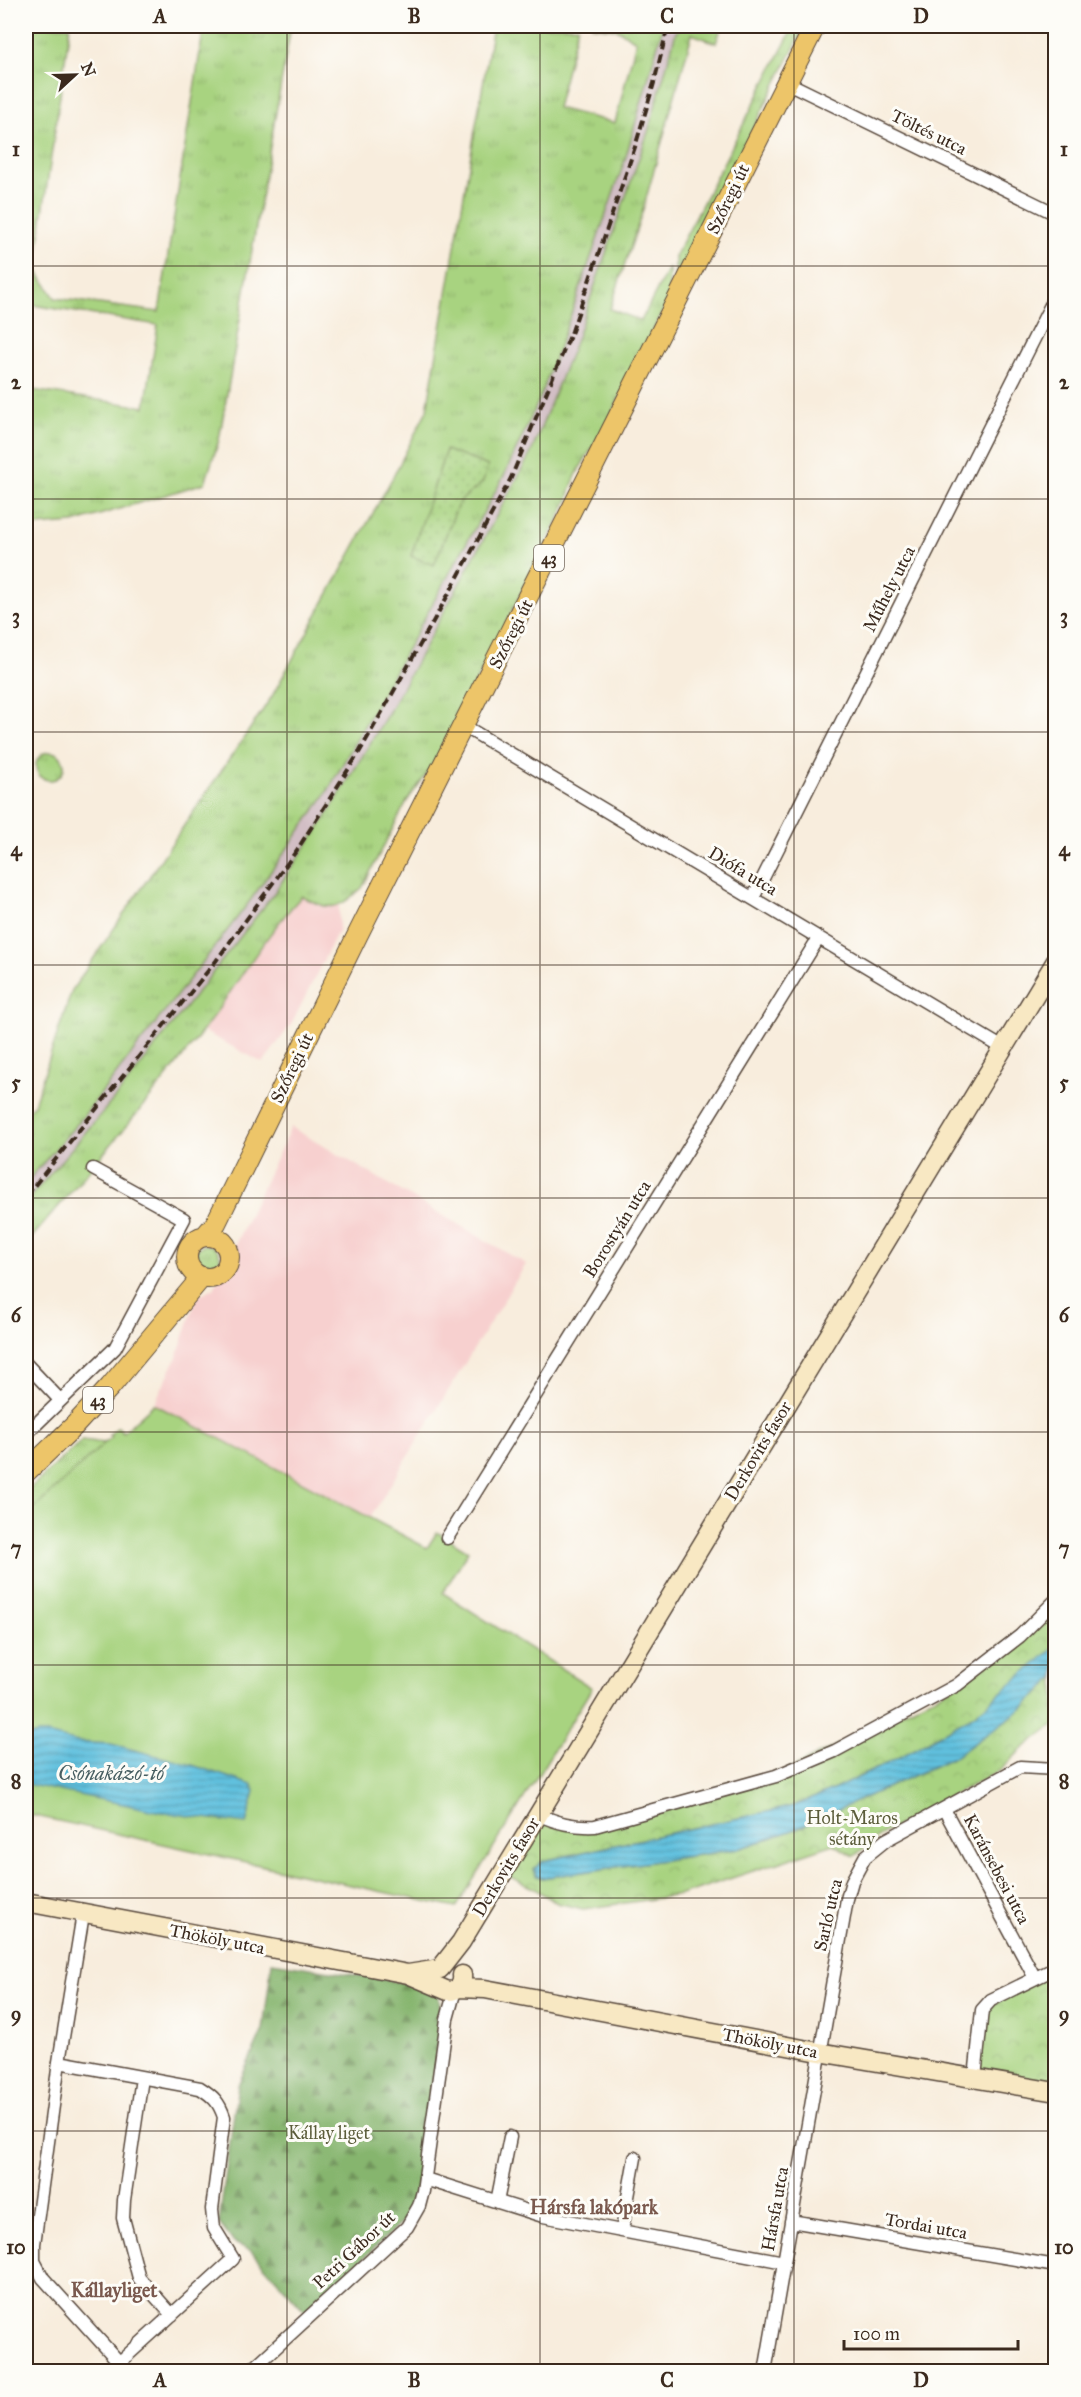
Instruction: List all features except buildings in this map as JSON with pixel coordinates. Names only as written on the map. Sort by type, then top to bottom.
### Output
[{"type":"main road","name":"Szőregi út","points":[[214,1240],[232,1210],[238,1177],[815,26]]},
{"type":"main road","name":"Szőregi út","points":[[199,1238],[214,1240],[229,1256],[226,1269],[215,1278],[196,1274],[187,1258],[190,1246],[199,1238]]},
{"type":"main road","name":"Szőregi út","points":[[26,1472],[74,1426],[110,1387],[163,1321],[196,1274]]},
{"type":"street","name":"Töltés utca","points":[[786,82],[1056,214]]},
{"type":"street","name":"Műhely utca","points":[[753,898],[1056,296]]},
{"type":"street","name":"Diófa utca","points":[[464,726],[1003,1048]]},
{"type":"street","name":"Borostyán utca","points":[[447,1538],[818,939]]},
{"type":"street","name":"Derkovits fasor","points":[[450,1979],[461,1942],[537,1814],[1056,961]]},
{"type":"street","points":[[26,1434],[115,1348],[184,1219],[93,1169]]},
{"type":"street","points":[[26,1364],[60,1400]]},
{"type":"street","points":[[537,1814],[577,1827],[595,1826],[776,1776],[835,1751],[957,1685],[1020,1636],[1056,1600]]},
{"type":"street","name":"Sarló utca","points":[[819,2052],[847,1899],[865,1857],[886,1840],[1020,1767],[1056,1769]]},
{"type":"street","name":"Karánsebesi utca","points":[[944,1809],[1035,1978]]},
{"type":"street","name":"Thököly utca","points":[[26,1902],[408,1974],[450,1979],[485,1989],[819,2052],[1056,2092]]},
{"type":"street","points":[[83,1914],[30,2244],[34,2261],[43,2278],[124,2367]]},
{"type":"street","points":[[975,2078],[982,2010],[991,2000],[1056,1968]]},
{"type":"street","name":"Petri Gábor út","points":[[249,2372],[407,2227],[419,2206],[425,2179],[447,2019],[450,1979]]},
{"type":"street","name":"Hársfa utca","points":[[765,2372],[819,2052]]},
{"type":"street","points":[[59,2062],[200,2088],[214,2097],[224,2117],[212,2210],[214,2228],[233,2259],[172,2315],[124,2367],[109,2372]]},
{"type":"street","points":[[142,2078],[123,2218],[139,2278],[172,2315]]},
{"type":"street","points":[[497,2202],[510,2138]]},
{"type":"street","points":[[622,2230],[635,2158]]},
{"type":"street","points":[[425,2179],[543,2216],[784,2262]]},
{"type":"street","name":"Tordai utca","points":[[791,2221],[1056,2266]]},
{"type":"shaded area","points":[[663,26],[683,26],[676,32],[648,132],[577,337],[531,453],[390,710],[325,819],[272,896],[124,1087],[26,1202],[26,1183],[82,1118],[247,905],[326,794],[504,476],[539,400],[568,323],[625,160]]},
{"type":"shaded area","points":[[302,896],[319,906],[339,905],[339,929],[292,1023],[263,1063],[203,1031],[258,949]]},
{"type":"shaded area","points":[[291,1127],[526,1264],[370,1518],[154,1404],[177,1357],[197,1297],[214,1289]]},
{"type":"green space","points":[[33,26],[70,26],[35,268],[55,298],[159,312],[204,26],[291,26],[219,440],[205,483],[73,523],[26,527],[26,389],[145,407],[158,325],[26,304],[26,77]]},
{"type":"green space","points":[[493,26],[578,26],[557,108],[615,123],[636,41],[617,29],[591,26],[663,26],[625,160],[539,400],[504,476],[326,794],[247,905],[82,1118],[26,1183],[26,1113],[34,1104],[72,990],[271,698],[394,475],[427,410]]},
{"type":"green space","points":[[683,26],[722,26],[716,43],[692,34],[642,213],[610,309],[641,321],[669,267],[669,298],[601,435],[577,474],[568,500],[436,761],[407,801],[362,888],[334,906],[320,905],[302,896],[275,928],[181,1059],[116,1140],[26,1244],[26,1202],[124,1087],[272,896],[325,819],[390,710],[531,453],[577,337],[648,132],[676,32]]},
{"type":"green space","points":[[794,26],[805,26],[675,284],[675,257]]},
{"type":"green space","points":[[446,450],[488,466],[483,482],[459,502],[434,565],[411,556]]},
{"type":"green space","points":[[50,752],[60,756],[64,766],[60,776],[50,780],[40,776],[36,766],[40,756]]},
{"type":"green space","points":[[207,1245],[216,1249],[220,1258],[216,1267],[207,1271],[198,1267],[194,1258],[198,1249]]},
{"type":"green space","points":[[154,1404],[427,1548],[437,1532],[468,1551],[443,1593],[592,1688],[456,1908],[26,1814],[26,1516],[111,1437],[109,1435],[118,1427],[123,1432]]},
{"type":"green space","points":[[82,1440],[105,1443],[26,1516],[26,1492]]},
{"type":"green space","name":"Holt-Maros sétány","points":[[1055,1600],[1055,1648],[974,1715],[904,1755],[835,1789],[794,1806],[543,1861],[534,1869],[542,1878],[738,1849],[796,1829],[956,1756],[1023,1708],[1055,1677],[1055,1724],[1021,1750],[1001,1770],[885,1832],[854,1856],[834,1844],[681,1895],[583,1909],[557,1903],[502,1873],[537,1814],[577,1827],[776,1776],[957,1685]]},
{"type":"green space","name":"Kállay liget","points":[[272,1962],[431,1987],[439,1997],[441,2020],[419,2181],[404,2220],[306,2312],[250,2250],[234,2243],[219,2223],[238,2085],[263,2030]]},
{"type":"green space","points":[[1055,1968],[1055,2092],[975,2078],[982,2010]]},
{"type":"water","points":[[1055,1647],[1055,1677],[1023,1708],[956,1756],[796,1829],[738,1849],[542,1878],[536,1876],[534,1869],[543,1861],[794,1806],[835,1789],[904,1755],[974,1715]]},
{"type":"water","name":"Csónakázó-tó","points":[[38,1734],[78,1742],[111,1744],[192,1765],[252,1785],[255,1791],[246,1824],[161,1812],[26,1784],[26,1737]]},
{"type":"railway","points":[[26,1196],[216,961],[297,850],[360,751],[452,588],[511,478],[572,331],[635,147],[668,26]]},
{"type":"district","name":"Hársfa lakópark","points":[[594,2207]]},
{"type":"district","name":"Kállayliget","points":[[114,2290]]}]
